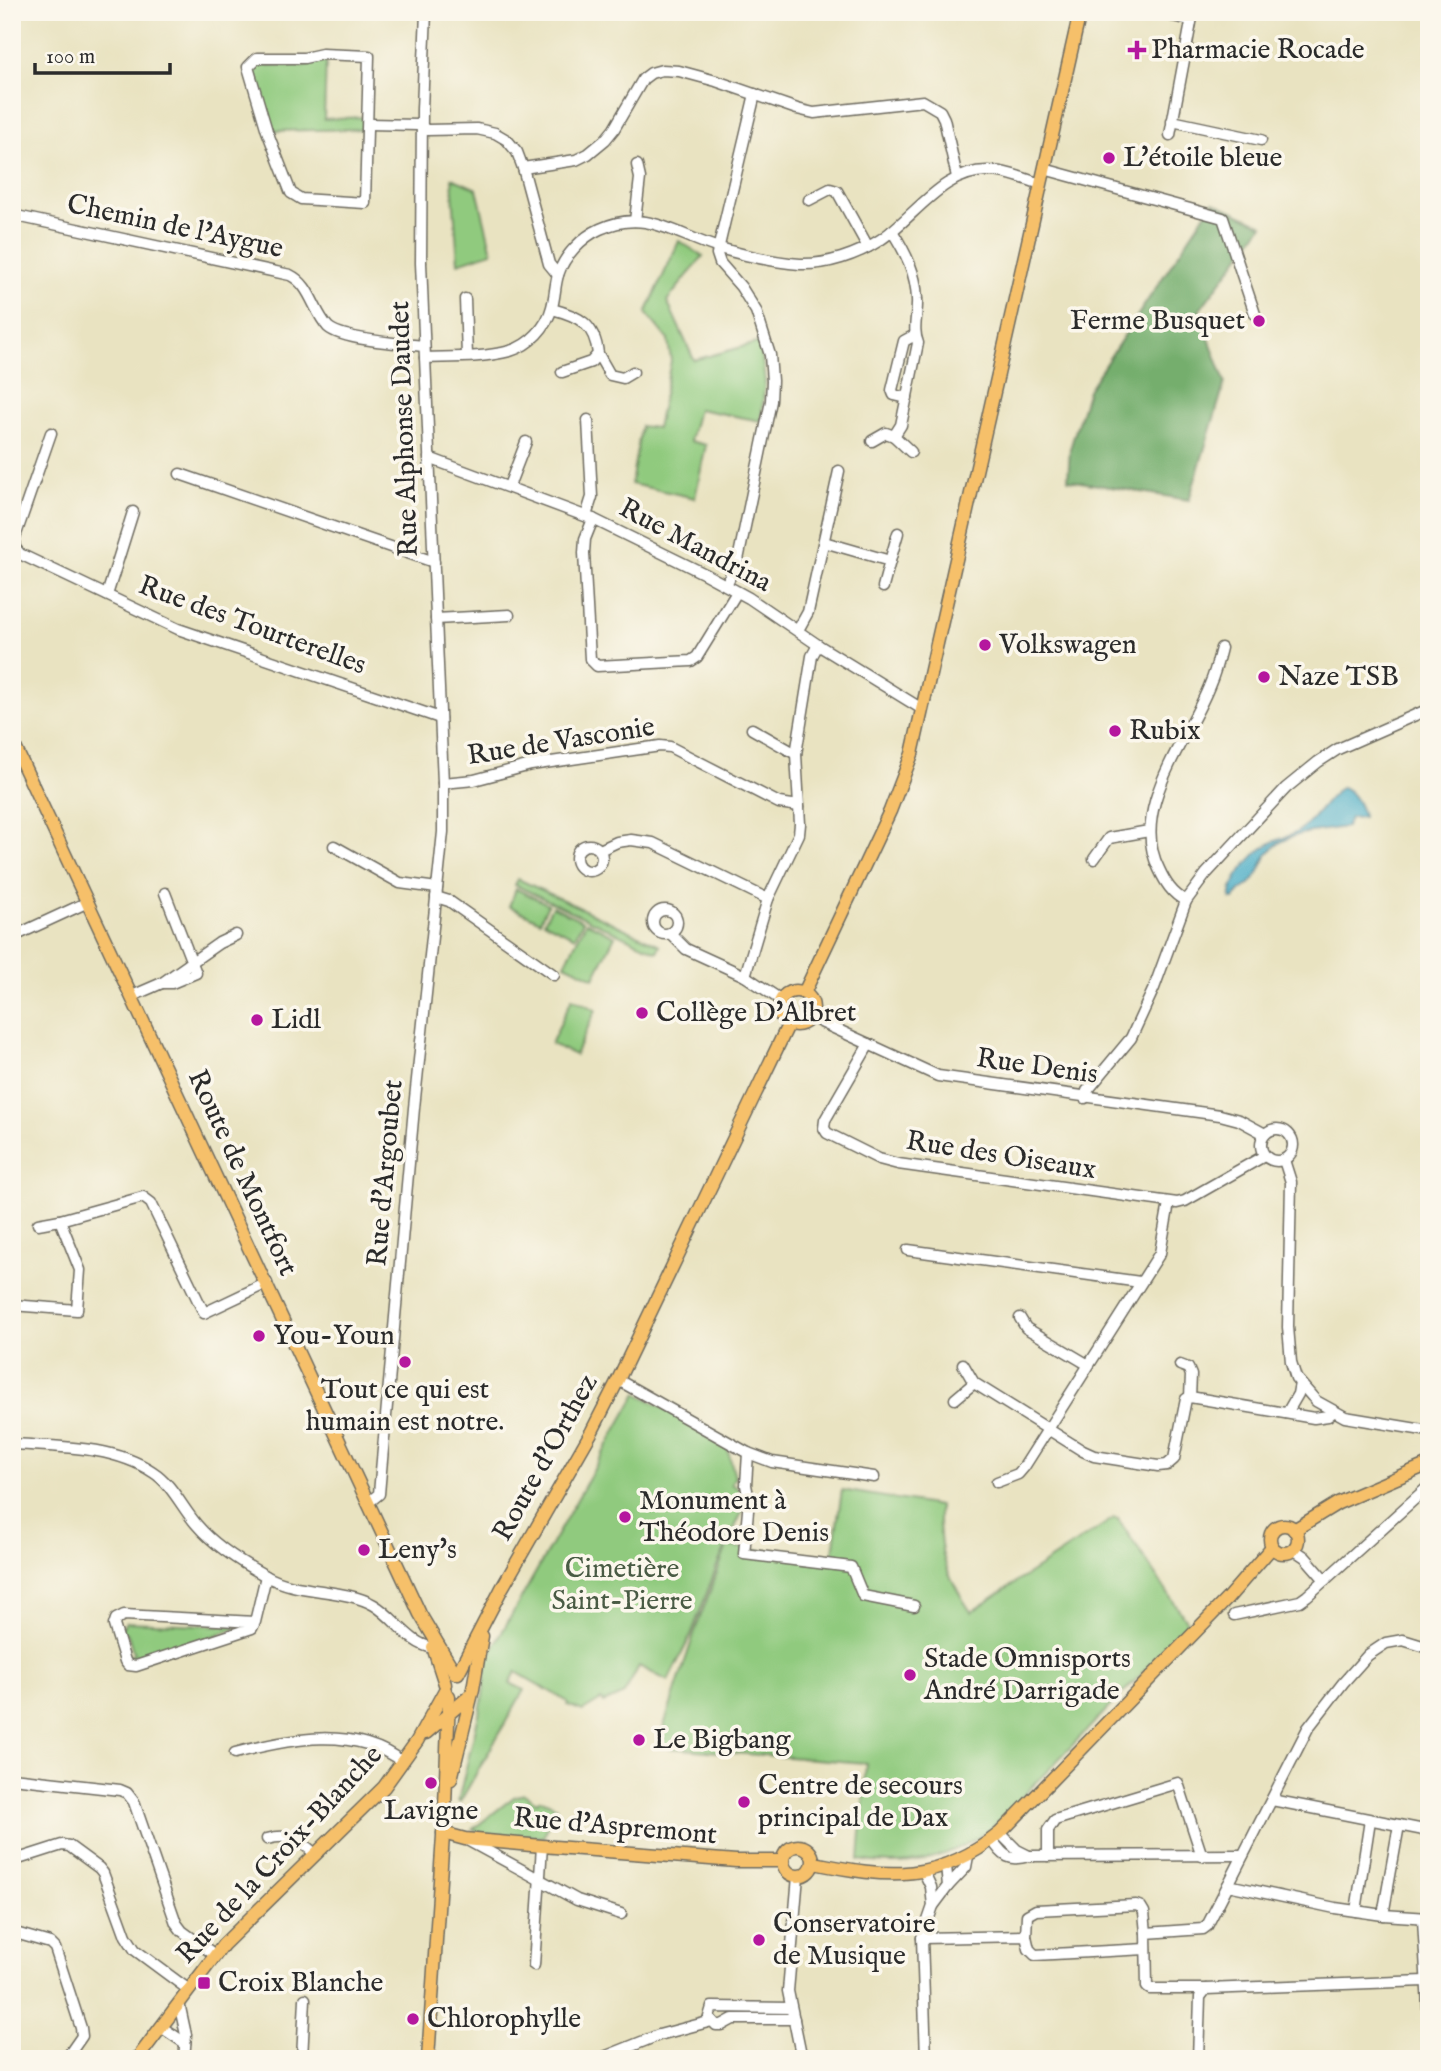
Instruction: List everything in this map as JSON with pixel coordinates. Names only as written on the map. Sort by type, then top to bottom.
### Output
[{"type":"main road","points":[[804,993],[904,778],[912,754],[1080,12]]},
{"type":"main road","name":"Route de Montfort","points":[[12,741],[369,1502],[426,1627],[446,1690]]},
{"type":"main road","points":[[791,991],[804,993],[813,1003],[810,1017],[801,1024],[789,1023],[780,1014],[780,1000],[791,991]]},
{"type":"main road","name":"Route d'Orthez","points":[[457,1673],[618,1380],[789,1023]]},
{"type":"main road","points":[[1294,1530],[1338,1503],[1429,1464]]},
{"type":"main road","points":[[1282,1525],[1294,1530],[1297,1543],[1293,1549],[1279,1552],[1272,1547],[1271,1532],[1276,1527],[1282,1525]]},
{"type":"main road","points":[[814,1863],[900,1874],[924,1872],[968,1856],[996,1836],[1227,1599],[1272,1547]]},
{"type":"main road","name":"Route d'Orthez","points":[[445,1806],[484,1623]]},
{"type":"main road","name":"Route de Montfort","points":[[426,1627],[457,1673]]},
{"type":"main road","points":[[428,2059],[445,1806],[448,1713],[446,1690],[448,1678],[457,1673],[468,1675],[469,1694],[456,1701],[446,1690]]},
{"type":"main road","name":"Rue de la Croix-Blanche","points":[[179,2003],[215,1955],[384,1787],[417,1741],[446,1690]]},
{"type":"main road","name":"Rue de la Croix-Blanche","points":[[417,1741],[469,1694]]},
{"type":"main road","name":"Rue de la Croix-Blanche","points":[[417,1741],[428,1739],[447,1743]]},
{"type":"main road","name":"Rue d'Aspremont","points":[[443,1833],[465,1839],[541,1846],[736,1861],[783,1861]]},
{"type":"main road","points":[[801,1846],[810,1851],[814,1863],[808,1873],[798,1876],[786,1870],[783,1861],[789,1849],[801,1846]]},
{"type":"main road","points":[[137,2059],[179,2003]]},
{"type":"street","name":"Rue Alphonse Daudet","points":[[426,12],[421,267],[443,783],[442,844]]},
{"type":"street","points":[[1153,12],[1192,16],[1170,135]]},
{"type":"street","points":[[322,54],[369,56],[368,124],[365,202],[301,199],[291,193],[267,131],[248,67],[257,58],[304,58],[322,54]]},
{"type":"street","points":[[523,167],[576,160],[588,154],[610,134],[643,79],[651,73],[679,71],[814,113],[923,101],[940,111],[944,119],[957,177]]},
{"type":"street","points":[[726,585],[738,560],[771,401],[770,355],[756,311],[741,287],[720,263],[717,247],[755,94]]},
{"type":"street","points":[[1172,121],[1261,139]]},
{"type":"street","points":[[368,124],[418,125],[427,130],[477,129],[495,133],[507,140],[517,152],[523,167],[550,264],[558,275]]},
{"type":"street","points":[[635,221],[640,178],[637,165]]},
{"type":"street","points":[[1044,169],[1223,218],[1255,314]]},
{"type":"street","points":[[633,372],[623,378],[610,375],[586,323],[582,319],[552,309],[558,275],[564,262],[586,237],[616,224],[635,221],[656,223],[717,247],[782,262],[826,262],[868,247],[892,232],[957,177],[990,170],[1041,184]]},
{"type":"street","points":[[809,200],[831,189],[837,191],[868,247]]},
{"type":"street","name":"Chemin de l'Aygue","points":[[12,215],[289,275],[300,280],[327,325],[338,334],[425,352],[467,356],[511,350],[535,336],[552,309]]},
{"type":"street","points":[[892,232],[911,265],[918,302],[915,335],[918,343],[901,425],[894,436]]},
{"type":"street","points":[[465,299],[467,356]]},
{"type":"street","points":[[562,372],[591,362],[598,354]]},
{"type":"street","points":[[588,420],[592,497],[584,553],[590,659],[597,666],[691,661],[697,657],[737,592]]},
{"type":"street","name":"Rue des Tourterelles","points":[[51,433],[14,540],[15,548],[20,554],[178,629],[440,718]]},
{"type":"street","points":[[872,441],[886,433],[894,436],[911,452]]},
{"type":"street","points":[[509,486],[526,442]]},
{"type":"street","name":"Rue Mandrina","points":[[429,458],[590,518],[726,585],[922,709]]},
{"type":"street","points":[[798,630],[808,612],[839,471]]},
{"type":"street","points":[[180,474],[434,562]]},
{"type":"street","points":[[107,595],[133,512]]},
{"type":"street","points":[[883,587],[898,533]]},
{"type":"street","points":[[824,542],[890,561]]},
{"type":"street","points":[[436,620],[509,615]]},
{"type":"street","points":[[745,976],[768,899],[799,834],[796,754],[812,656],[818,645]]},
{"type":"street","points":[[1186,901],[1166,884],[1155,861],[1149,831],[1159,788],[1210,684],[1221,648]]},
{"type":"street","points":[[1085,1098],[1087,1091],[1126,1046],[1138,1026],[1186,901],[1206,874],[1304,772],[1338,749],[1429,709]]},
{"type":"street","points":[[752,729],[796,754]]},
{"type":"street","name":"Rue de Vasconie","points":[[443,783],[474,780],[531,765],[660,746],[670,747],[779,803],[799,806]]},
{"type":"street","points":[[1094,859],[1109,838],[1149,831]]},
{"type":"street","points":[[600,850],[617,842],[631,840],[653,844],[768,899]]},
{"type":"street","name":"Rue d'Argoubet","points":[[369,1502],[379,1494],[414,1108],[442,844]]},
{"type":"street","points":[[334,846],[400,883],[437,892],[554,975]]},
{"type":"street","points":[[164,893],[192,963]]},
{"type":"street","points":[[12,937],[88,902]]},
{"type":"street","points":[[670,933],[686,949],[745,976],[780,1000]]},
{"type":"street","points":[[132,996],[162,983],[219,943],[236,935]]},
{"type":"street","name":"Rue Denis","points":[[810,1017],[938,1076],[1220,1115],[1239,1120],[1265,1134]]},
{"type":"street","name":"Rue des Oiseaux","points":[[869,1044],[825,1120],[824,1128],[827,1133],[879,1159],[1168,1203],[1185,1201],[1264,1156]]},
{"type":"street","points":[[1276,1129],[1282,1130],[1291,1138],[1292,1150],[1284,1160],[1277,1161],[1264,1156],[1261,1142],[1265,1134],[1276,1129]]},
{"type":"street","points":[[1284,1160],[1291,1182],[1288,1344],[1291,1362],[1300,1383],[1316,1401],[1333,1412],[1365,1422],[1429,1431]]},
{"type":"street","points":[[38,1224],[143,1197],[151,1203],[204,1313],[267,1283]]},
{"type":"street","points":[[997,1482],[1018,1474],[1160,1252],[1168,1203]]},
{"type":"street","points":[[12,1305],[77,1310],[80,1270],[60,1220]]},
{"type":"street","points":[[908,1250],[1140,1282]]},
{"type":"street","points":[[1020,1318],[1026,1328],[1087,1364]]},
{"type":"street","points":[[963,1364],[974,1383],[1094,1456],[1158,1466],[1167,1465],[1174,1459],[1186,1399],[1190,1397],[1191,1375],[1188,1368],[1180,1365]]},
{"type":"street","points":[[618,1380],[748,1453],[772,1462],[874,1478]]},
{"type":"street","points":[[955,1399],[974,1383]]},
{"type":"street","points":[[1287,1413],[1298,1394],[1300,1383]]},
{"type":"street","points":[[1190,1397],[1314,1418],[1328,1416],[1333,1412]]},
{"type":"street","points":[[12,1444],[91,1450],[135,1462],[162,1480],[206,1535],[266,1576],[281,1583],[372,1604],[415,1641],[434,1648]]},
{"type":"street","points":[[748,1453],[746,1485],[749,1500],[744,1554],[851,1567],[863,1596],[914,1606]]},
{"type":"street","points":[[1234,1615],[1300,1601],[1429,1486]]},
{"type":"street","points":[[1293,1549],[1305,1557],[1325,1580]]},
{"type":"street","points":[[255,1622],[124,1615],[116,1619],[114,1625],[125,1661],[133,1667],[248,1630],[255,1622],[266,1576]]},
{"type":"street","points":[[1146,1933],[1203,1929],[1207,1926],[1317,1714],[1377,1647],[1403,1640],[1429,1648]]},
{"type":"street","points":[[235,1754],[293,1742],[346,1739],[383,1750],[402,1762]]},
{"type":"street","points":[[12,1778],[127,1793],[134,1802],[176,1923],[182,1931],[215,1955]]},
{"type":"street","points":[[1048,1856],[1048,1830],[1055,1820],[1178,1783],[1202,1856]]},
{"type":"street","points":[[1272,1800],[1429,1831]]},
{"type":"street","points":[[1356,1911],[1370,1820]]},
{"type":"street","points":[[1383,1915],[1399,1825]]},
{"type":"street","points":[[267,1839],[282,1835],[294,1836],[315,1854]]},
{"type":"street","points":[[996,1836],[1009,1858],[1243,1855]]},
{"type":"street","points":[[465,1839],[577,1900],[621,1914]]},
{"type":"street","points":[[12,1861],[62,1845],[69,1846],[99,1868],[107,1882],[130,1944],[189,1990]]},
{"type":"street","points":[[534,1965],[541,1846]]},
{"type":"street","points":[[963,2059],[926,2058],[922,1938],[933,1906],[965,1867],[968,1856]]},
{"type":"street","points":[[946,1866],[948,1886]]},
{"type":"street","points":[[924,1872],[931,1887],[933,1906]]},
{"type":"street","points":[[798,1876],[789,1991],[802,2059]]},
{"type":"street","points":[[1228,1885],[1356,1911],[1426,1918],[1425,1981],[1429,2025]]},
{"type":"street","points":[[1146,1950],[1035,1955],[1029,1949],[1026,1936],[1027,1915],[1036,1910],[1136,1905],[1141,1907],[1144,1912],[1146,1933],[1147,1983],[1150,1989],[1425,1981]]},
{"type":"street","points":[[12,1932],[50,1943],[55,1948],[82,2036],[66,2059]]},
{"type":"street","points":[[922,1938],[1026,1936]]},
{"type":"street","points":[[1198,2059],[1200,1997],[1206,1989]]},
{"type":"street","points":[[302,2059],[305,1999]]},
{"type":"street","name":"Rue de la Croix-Blanche","points":[[179,2003],[184,2022],[184,2059]]},
{"type":"street","points":[[599,2059],[660,2035],[712,2021],[709,2011],[712,2007],[793,2014]]},
{"type":"street","points":[[161,2027],[185,2043]]},
{"type":"green space","points":[[326,61],[324,119],[363,117],[363,129],[271,131],[253,68],[258,65],[302,66]]},
{"type":"green space","points":[[452,178],[477,189],[492,252],[458,263]]},
{"type":"green space","points":[[1213,202],[1263,225],[1199,311],[1225,382],[1189,500],[1068,480],[1070,449],[1088,390]]},
{"type":"green space","points":[[679,241],[703,256],[667,301],[694,360],[760,342],[765,382],[761,421],[698,409],[690,441],[706,445],[695,498],[631,484],[641,426],[657,428],[671,361],[668,340],[646,313]]},
{"type":"green space","points":[[518,879],[660,945],[657,952],[515,885]]},
{"type":"green space","points":[[516,889],[548,904],[540,921],[509,906]]},
{"type":"green space","points":[[552,906],[583,921],[575,937],[544,922]]},
{"type":"green space","points":[[586,922],[615,936],[594,978],[565,964]]},
{"type":"green space","points":[[572,998],[596,1010],[575,1055],[551,1044]]},
{"type":"green space","name":"Cimetière Saint-Pierre","points":[[637,1393],[726,1443],[735,1477],[731,1484],[739,1489],[744,1508],[717,1566],[691,1635],[668,1681],[639,1666],[624,1694],[603,1703],[601,1700],[583,1711],[567,1705],[568,1702],[516,1672],[510,1683],[524,1690],[460,1802],[458,1801],[482,1702],[488,1657]]},
{"type":"green space","name":"Stade Omnisports André Darrigade","points":[[842,1490],[939,1506],[940,1537],[945,1562],[955,1586],[971,1612],[1114,1518],[1118,1519],[1189,1625],[993,1827],[978,1838],[946,1853],[913,1862],[859,1860],[866,1763],[657,1747],[695,1631],[727,1546],[832,1559]]},
{"type":"green space","points":[[126,1622],[237,1628],[137,1662],[128,1657],[134,1654],[127,1633],[121,1634],[120,1631]]},
{"type":"green space","points":[[524,1794],[537,1802],[540,1799],[557,1807],[543,1837],[484,1834],[473,1829],[514,1797]]},
{"type":"water","points":[[1342,787],[1356,799],[1363,817],[1350,818],[1346,827],[1305,833],[1276,845],[1269,852],[1253,881],[1231,899],[1237,877],[1254,856],[1270,844],[1300,830]]},
{"type":"place","name":"Pharmacie Rocade","points":[[1137,50]]},
{"type":"place","name":"L'étoile bleue","points":[[1109,158]]},
{"type":"place","name":"Ferme Busquet","points":[[1259,321]]},
{"type":"place","name":"Volkswagen","points":[[985,645]]},
{"type":"place","name":"Naze TSB","points":[[1264,677]]},
{"type":"place","name":"Rubix","points":[[1115,731]]},
{"type":"place","name":"Collège D'Albret","points":[[642,1013]]},
{"type":"place","name":"Lidl","points":[[257,1020]]},
{"type":"place","name":"You-Youn","points":[[259,1336]]},
{"type":"place","name":"Tout ce qui est humain est notre.","points":[[405,1362]]},
{"type":"place","name":"Monument à Théodore Denis","points":[[625,1517]]},
{"type":"place","name":"Leny's","points":[[364,1550]]},
{"type":"place","name":"Stade Omnisports André Darrigade","points":[[910,1675]]},
{"type":"place","name":"Le Bigbang","points":[[639,1740]]},
{"type":"place","name":"Lavigne","points":[[431,1783]]},
{"type":"place","name":"Centre de secours principal de Dax","points":[[744,1802]]},
{"type":"place","name":"Conservatoire de Musique","points":[[759,1940]]},
{"type":"place","name":"Croix Blanche","points":[[204,1983]]},
{"type":"place","name":"Chlorophylle","points":[[413,2019]]}]
